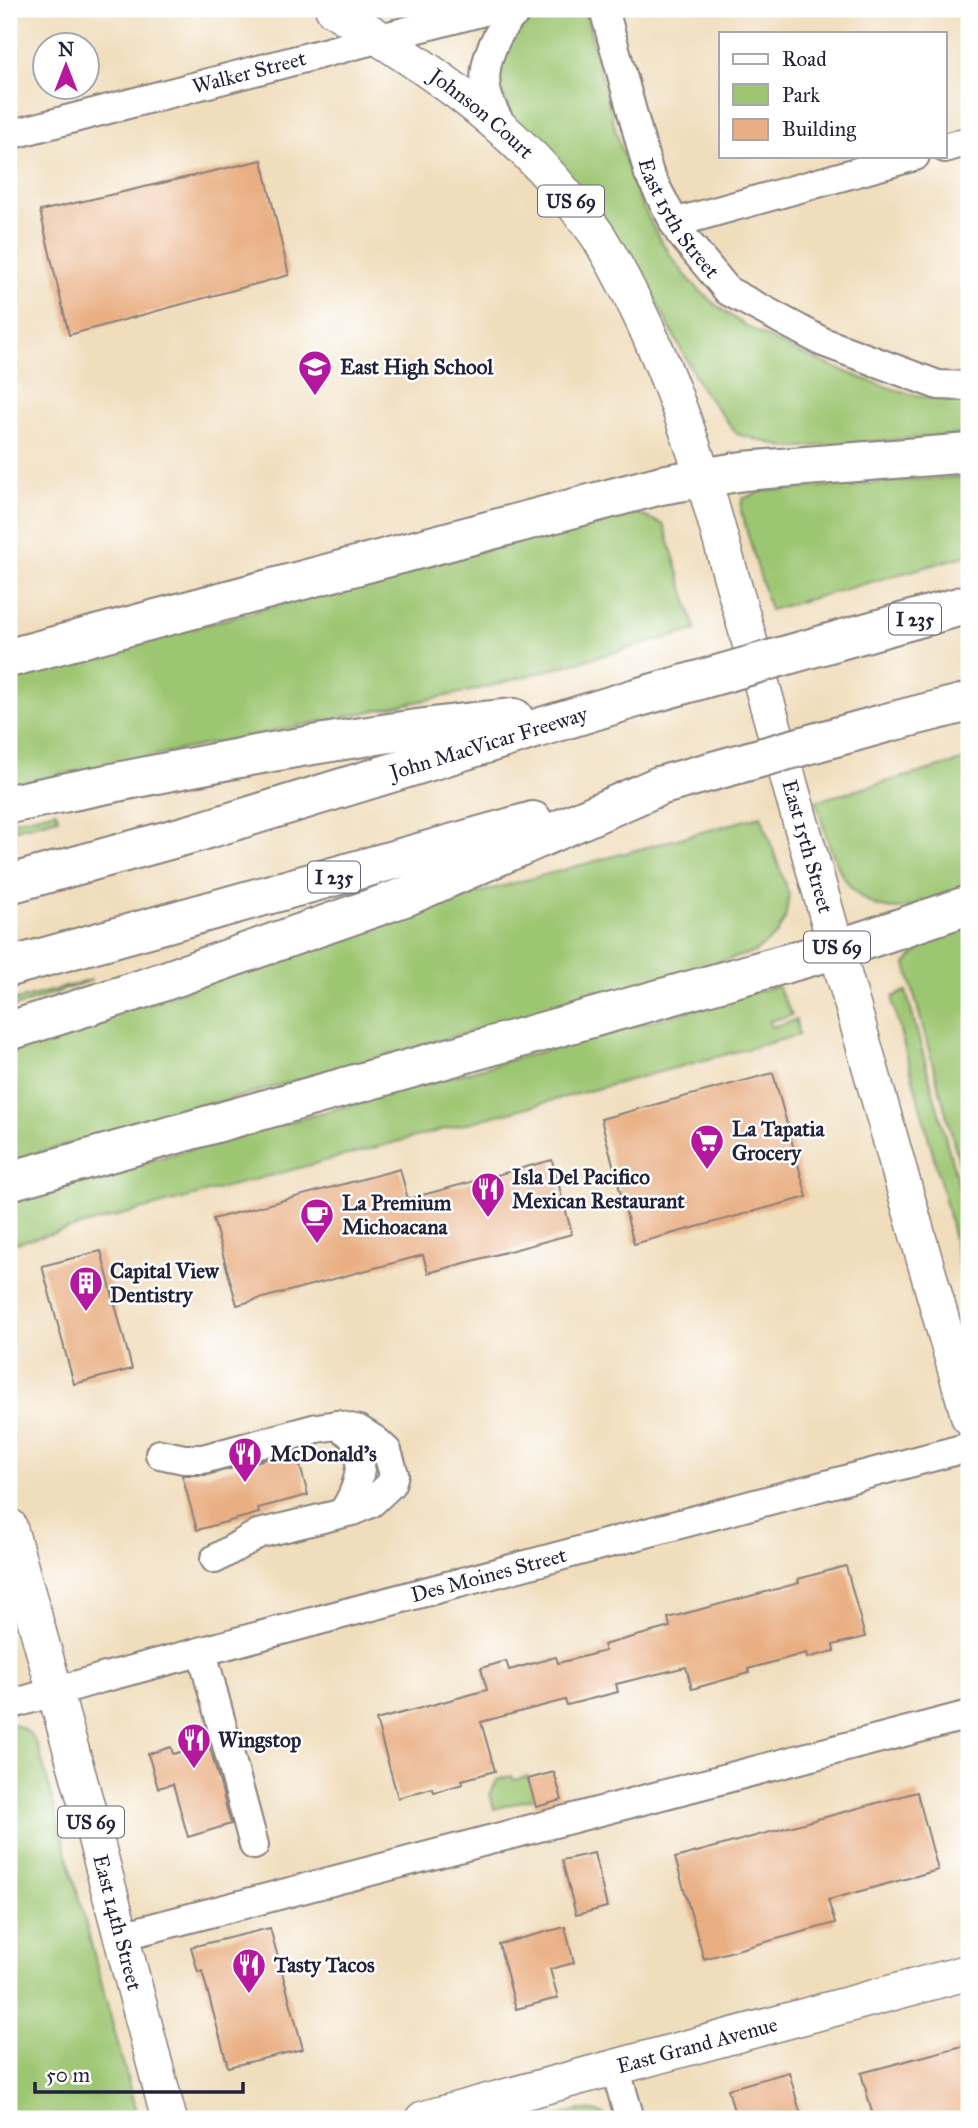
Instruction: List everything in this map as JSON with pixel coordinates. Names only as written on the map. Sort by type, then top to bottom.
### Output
[{"type":"highway","points":[[9,658],[662,485],[743,471],[969,453]]},
{"type":"highway","name":"John MacVicar Freeway","points":[[9,884],[198,832],[636,698],[969,604]]},
{"type":"highway","name":"I 235","points":[[9,967],[969,702]]},
{"type":"highway","points":[[9,804],[333,740],[446,724],[596,710]]},
{"type":"highway","points":[[9,1031],[139,990],[407,896],[659,786]]},
{"type":"highway","points":[[9,1181],[838,949],[969,905]]},
{"type":"main road","name":"Johnson Court","points":[[333,9],[445,80],[502,127],[553,180],[599,237],[656,345],[703,477]]},
{"type":"main road","name":"East 15th Street","points":[[703,477],[969,1417]]},
{"type":"main road","name":"East 14th Street","points":[[9,1525],[169,2119]]},
{"type":"main road","name":"East Grand Avenue","points":[[424,2119],[969,1972]]},
{"type":"street","name":"Walker Street","points":[[9,135],[492,9]]},
{"type":"street","points":[[502,127],[487,96],[485,73],[494,45],[508,19],[519,9]]},
{"type":"street","name":"East 15th Street","points":[[604,9],[649,174],[680,233],[728,291],[823,342],[938,385],[969,386]]},
{"type":"street","points":[[946,148],[969,141]]},
{"type":"street","points":[[674,223],[908,158]]},
{"type":"street","points":[[160,1454],[184,1460],[203,1460],[317,1428],[337,1425],[359,1430],[387,1451],[394,1474],[391,1485],[371,1503],[258,1534],[215,1559]]},
{"type":"street","name":"Des Moines Street","points":[[9,1705],[969,1447]]},
{"type":"street","points":[[202,1652],[254,1846]]},
{"type":"street","points":[[121,1936],[969,1715]]},
{"type":"street","points":[[615,2067],[630,2119]]},
{"type":"green space","points":[[565,9],[582,9],[586,15],[616,132],[629,171],[644,209],[663,244],[686,276],[727,313],[753,330],[794,350],[894,389],[931,398],[969,402],[969,434],[788,448],[737,434],[701,388],[656,301],[614,233],[511,115],[502,94],[498,75],[503,45],[513,33],[526,24]]},
{"type":"green space","points":[[969,476],[969,555],[770,610],[741,511],[742,499],[762,491]]},
{"type":"green space","points":[[624,513],[639,514],[664,525],[696,630],[475,690],[9,785],[9,677]]},
{"type":"green space","points":[[969,759],[969,887],[897,909],[878,906],[862,898],[840,871],[816,801]]},
{"type":"green space","points":[[56,811],[58,818],[9,831],[9,822]]},
{"type":"green space","points":[[761,816],[789,895],[785,919],[776,935],[755,952],[9,1161],[9,1048],[478,893]]},
{"type":"green space","points":[[969,925],[969,1199],[906,964],[924,944]]},
{"type":"green space","points":[[92,980],[9,1009],[9,1002]]},
{"type":"green space","points":[[777,986],[792,1015],[770,1021],[771,1027],[796,1020],[799,1035],[9,1245],[9,1200]]},
{"type":"green space","points":[[906,991],[969,1225],[969,1312],[946,1203],[893,1004],[893,997]]},
{"type":"green space","points":[[9,1723],[28,1732],[39,1749],[138,2119],[9,2119]]},
{"type":"green space","points":[[512,1776],[514,1780],[528,1776],[534,1798],[494,1809],[490,1793],[497,1780]]},
{"type":"green space","points":[[581,2110],[600,2113],[609,2119],[548,2119]]},
{"type":"building","points":[[262,160],[289,275],[69,335],[40,211]]},
{"type":"building","name":"La Tapatia Grocery","points":[[773,1073],[807,1197],[634,1244],[601,1119]]},
{"type":"building","points":[[552,1160],[572,1234],[428,1273],[423,1255],[237,1305],[213,1219],[400,1169],[408,1199]]},
{"type":"building","name":"Capital View Dentistry","points":[[101,1251],[132,1369],[74,1384],[42,1266]]},
{"type":"building","name":"McDonald's","points":[[296,1451],[308,1495],[258,1508],[259,1513],[197,1530],[182,1475],[207,1475]]},
{"type":"building","points":[[846,1566],[865,1637],[833,1645],[834,1651],[807,1658],[806,1653],[748,1669],[749,1673],[692,1689],[686,1667],[616,1684],[618,1692],[567,1705],[565,1700],[481,1722],[495,1771],[462,1780],[463,1784],[434,1792],[432,1788],[398,1798],[376,1720],[487,1690],[481,1668],[506,1661],[509,1670],[556,1657],[558,1663],[605,1651],[603,1645],[670,1627],[668,1618],[799,1583],[798,1579]]},
{"type":"building","points":[[209,1744],[231,1824],[188,1837],[173,1784],[158,1788],[148,1754],[171,1747],[173,1754]]},
{"type":"building","points":[[554,1772],[562,1800],[536,1807],[528,1779]]},
{"type":"building","points":[[917,1792],[938,1870],[828,1900],[835,1923],[704,1959],[675,1858]]},
{"type":"building","points":[[594,1853],[607,1907],[576,1915],[562,1860]]},
{"type":"building","points":[[565,1927],[574,1963],[550,1969],[558,1998],[516,2009],[499,1944]]},
{"type":"building","name":"Tasty Tacos","points":[[270,1928],[303,2049],[228,2067],[202,1971],[198,1972],[191,1947]]},
{"type":"building","points":[[966,2045],[969,2058],[969,2119],[874,2119],[861,2073]]},
{"type":"building","points":[[789,2072],[802,2119],[736,2119],[728,2089]]},
{"type":"place","name":"East High School","points":[[315,397]]},
{"type":"place","name":"La Tapatia Grocery","points":[[707,1171]]},
{"type":"place","name":"Isla Del Pacifico Mexican Restaurant","points":[[488,1219]]},
{"type":"place","name":"La Premium Michoacana","points":[[317,1245]]},
{"type":"place","name":"Capital View Dentistry","points":[[86,1313]]},
{"type":"place","name":"McDonald's","points":[[245,1484]]},
{"type":"place","name":"Wingstop","points":[[194,1770]]},
{"type":"place","name":"Tasty Tacos","points":[[249,1995]]}]
